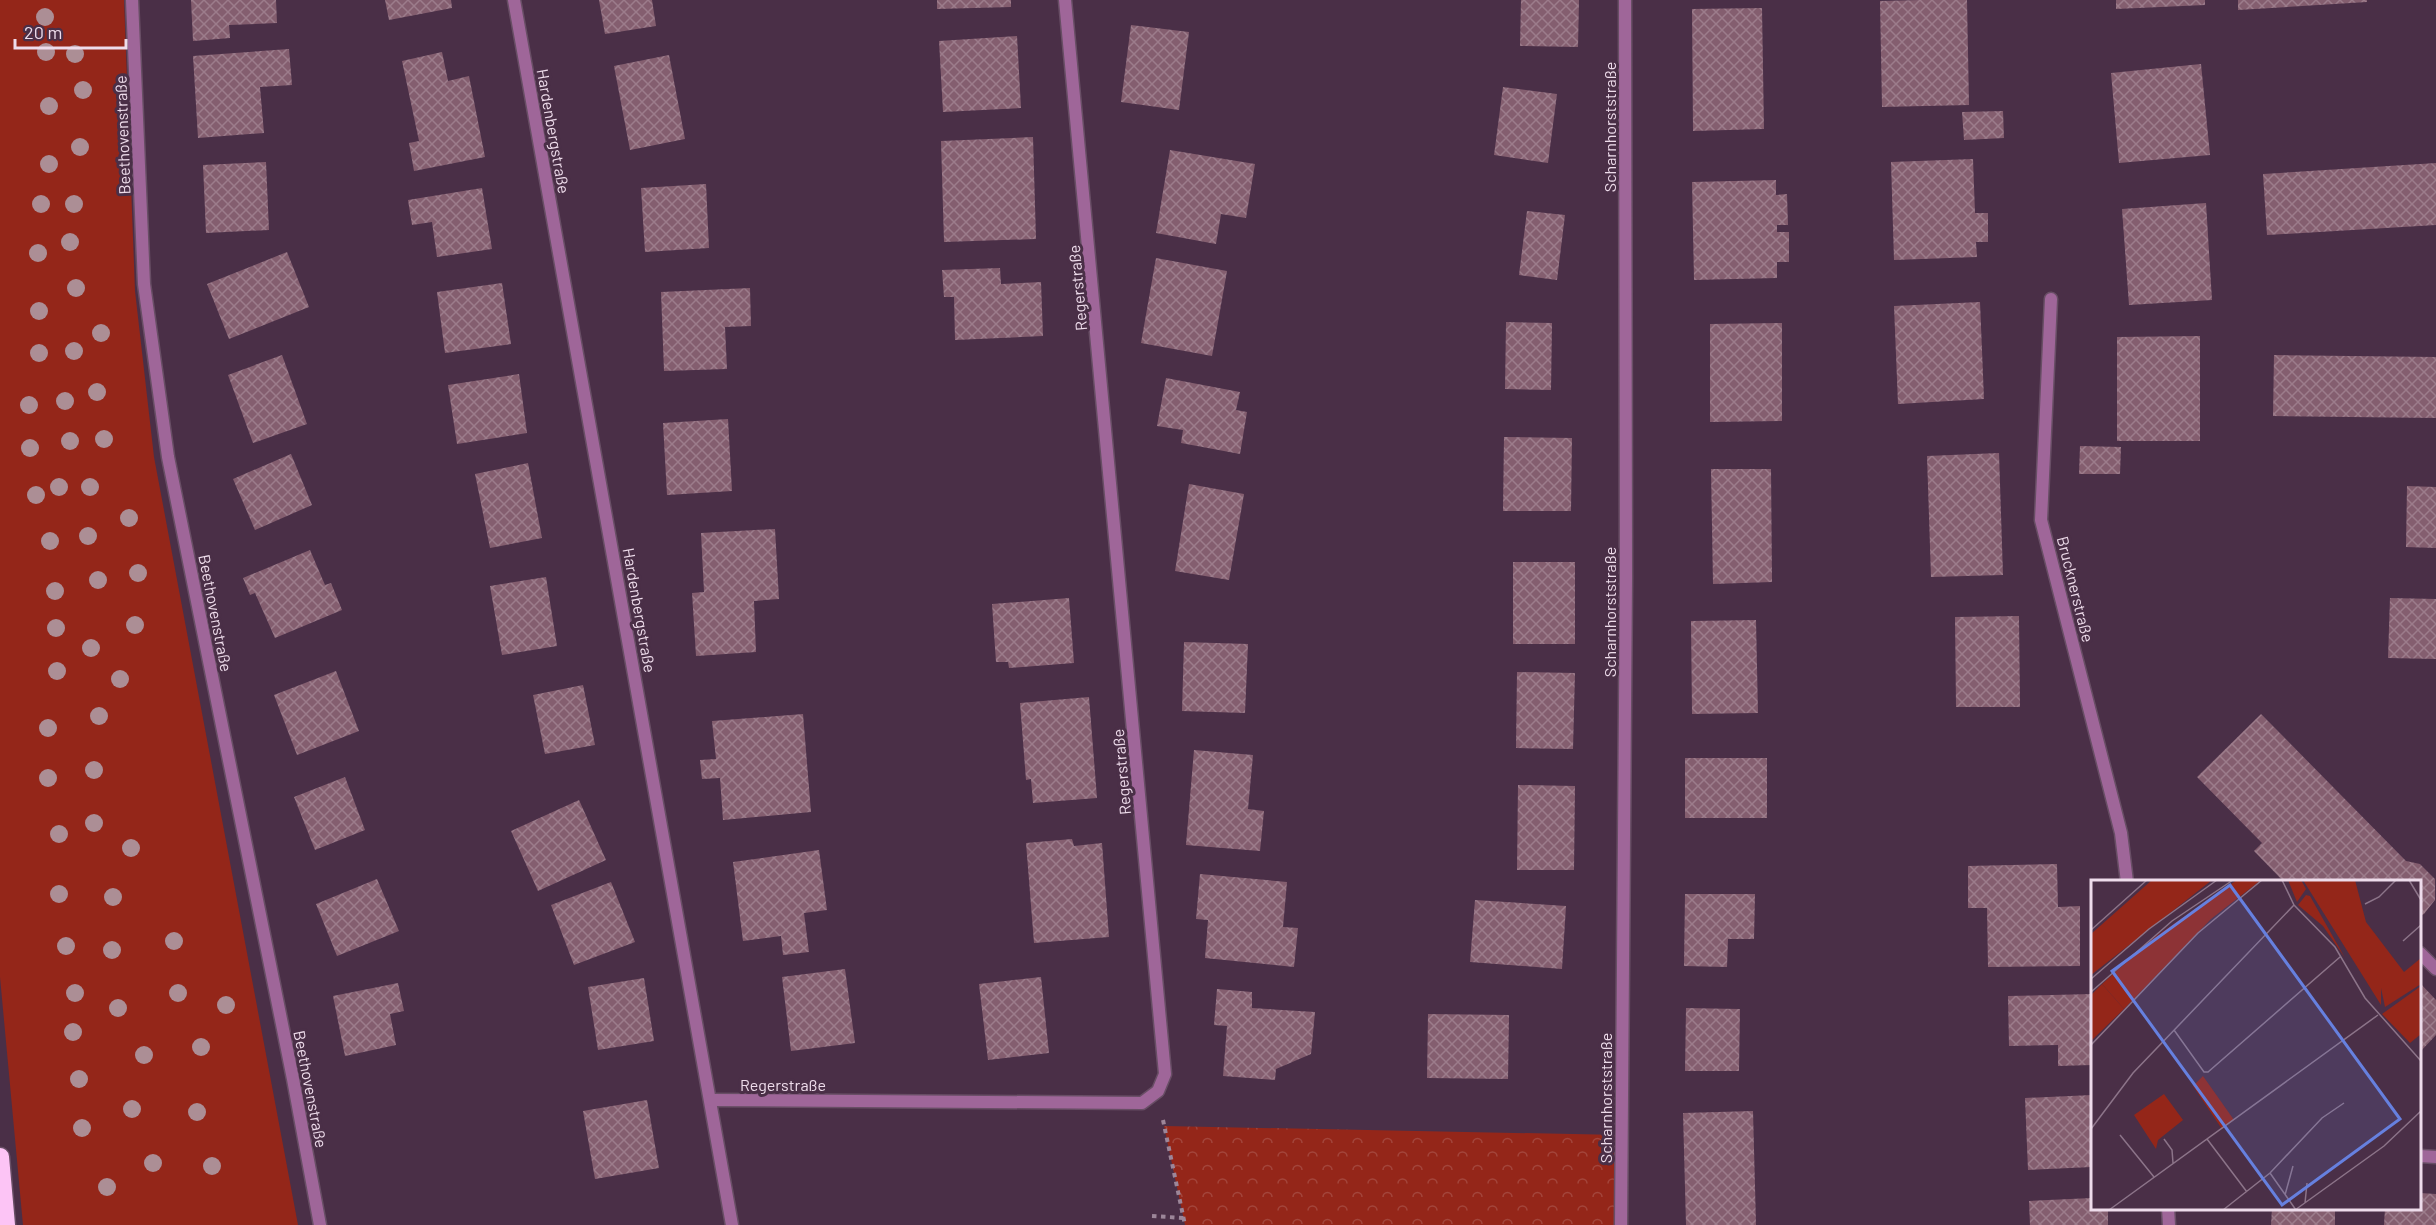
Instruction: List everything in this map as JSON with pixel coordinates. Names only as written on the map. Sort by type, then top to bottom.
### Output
[{"type":"highway","points":[[0,1157],[6,1225]]},
{"type":"street","name":"Beethovenstraße","points":[[132,0],[144,284],[168,457],[293,1079],[320,1225]]},
{"type":"street","name":"Hardenbergstraße","points":[[514,0],[732,1225]]},
{"type":"street","name":"Regerstraße","points":[[711,1100],[1142,1103],[1158,1091],[1165,1074],[1085,191],[1065,0]]},
{"type":"street","name":"Scharnhorststraße","points":[[1621,1225],[1626,577],[1625,0]]},
{"type":"street","name":"Brucknerstraße","points":[[2051,299],[2041,520],[2121,833],[2127,880]]},
{"type":"street","points":[[2421,954],[2436,969]]},
{"type":"street","points":[[2421,1156],[2436,1157]]},
{"type":"street","points":[[2168,1210],[2169,1225]]},
{"type":"path","points":[[1158,1091],[1185,1225]]},
{"type":"path","points":[[1152,1216],[1184,1218]]},
{"type":"green space","points":[[0,0],[124,0],[135,291],[154,457],[298,1225],[23,1225],[0,977]]},
{"type":"green space","points":[[1164,1126],[1621,1135],[1621,1225],[1185,1225]]},
{"type":"building","points":[[191,0],[276,0],[277,23],[229,25],[230,38],[193,41]]},
{"type":"building","points":[[385,0],[451,0],[452,8],[389,20]]},
{"type":"building","points":[[599,0],[652,0],[656,26],[605,34]]},
{"type":"building","points":[[937,0],[1011,0],[1011,7],[937,9]]},
{"type":"building","points":[[1521,0],[1579,0],[1578,47],[1520,46]]},
{"type":"building","points":[[1967,0],[1969,105],[1882,107],[1880,1]]},
{"type":"building","points":[[2116,0],[2205,0],[2205,5],[2116,9]]},
{"type":"building","points":[[2238,0],[2367,0],[2367,2],[2238,10]]},
{"type":"building","points":[[1762,8],[1764,129],[1693,131],[1692,9]]},
{"type":"building","points":[[1131,25],[1189,32],[1179,110],[1121,102]]},
{"type":"building","points":[[1017,36],[1021,108],[943,112],[939,41]]},
{"type":"building","points":[[289,49],[292,85],[260,87],[264,133],[198,138],[193,56]]},
{"type":"building","points":[[442,52],[448,81],[469,76],[485,157],[414,171],[409,143],[419,141],[402,61]]},
{"type":"building","points":[[669,55],[685,139],[630,150],[614,66]]},
{"type":"building","points":[[2201,64],[2210,155],[2119,163],[2111,73]]},
{"type":"building","points":[[1503,87],[1557,94],[1548,163],[1494,155]]},
{"type":"building","points":[[2003,111],[2004,138],[1964,140],[1962,112]]},
{"type":"building","points":[[1033,137],[1036,239],[944,242],[941,141]]},
{"type":"building","points":[[1170,150],[1255,164],[1246,218],[1221,214],[1216,244],[1156,233]]},
{"type":"building","points":[[1973,159],[1975,213],[1988,213],[1988,242],[1976,242],[1977,257],[1894,260],[1891,162]]},
{"type":"building","points":[[266,162],[269,230],[206,233],[203,165]]},
{"type":"building","points":[[2436,163],[2436,225],[2267,235],[2263,174]]},
{"type":"building","points":[[1776,180],[1776,195],[1787,194],[1788,225],[1777,225],[1777,232],[1789,232],[1789,262],[1777,262],[1777,278],[1694,280],[1692,182]]},
{"type":"building","points":[[706,184],[709,248],[645,252],[641,188]]},
{"type":"building","points":[[482,188],[492,249],[437,257],[432,222],[412,225],[408,200]]},
{"type":"building","points":[[2206,203],[2212,300],[2129,305],[2122,209]]},
{"type":"building","points":[[1527,211],[1565,215],[1557,280],[1519,275]]},
{"type":"building","points":[[287,252],[309,307],[229,339],[207,284]]},
{"type":"building","points":[[1156,258],[1227,271],[1212,356],[1141,343]]},
{"type":"building","points":[[1000,268],[1001,284],[1041,282],[1043,336],[955,340],[954,297],[944,297],[942,270]]},
{"type":"building","points":[[502,283],[511,344],[445,353],[437,292]]},
{"type":"building","points":[[750,288],[751,326],[725,327],[727,369],[664,371],[661,292]]},
{"type":"building","points":[[1980,302],[1984,399],[1898,404],[1894,306]]},
{"type":"building","points":[[1506,322],[1552,323],[1551,390],[1505,389]]},
{"type":"building","points":[[1782,323],[1782,421],[1710,422],[1710,324]]},
{"type":"building","points":[[2200,336],[2200,441],[2117,441],[2117,337]]},
{"type":"building","points":[[282,355],[307,424],[253,443],[228,375]]},
{"type":"building","points":[[2274,355],[2436,357],[2436,418],[2273,416]]},
{"type":"building","points":[[519,374],[527,433],[457,444],[448,385]]},
{"type":"building","points":[[1166,378],[1240,392],[1236,410],[1247,412],[1240,454],[1181,443],[1183,430],[1157,426]]},
{"type":"building","points":[[728,419],[732,491],[667,495],[663,423]]},
{"type":"building","points":[[1504,437],[1572,438],[1571,511],[1503,511]]},
{"type":"building","points":[[2080,446],[2121,447],[2120,474],[2079,474]]},
{"type":"building","points":[[1999,453],[2003,575],[1931,577],[1927,456]]},
{"type":"building","points":[[291,454],[312,505],[255,530],[233,479]]},
{"type":"building","points":[[528,463],[542,538],[490,548],[475,474]]},
{"type":"building","points":[[1711,469],[1771,469],[1772,582],[1713,584]]},
{"type":"building","points":[[1189,484],[1244,494],[1229,580],[1175,571]]},
{"type":"building","points":[[2407,486],[2436,487],[2436,548],[2406,547]]},
{"type":"building","points":[[775,529],[779,599],[754,601],[756,652],[696,656],[692,593],[704,592],[701,533]]},
{"type":"building","points":[[310,550],[325,585],[331,583],[342,610],[275,638],[255,593],[250,595],[243,578]]},
{"type":"building","points":[[1513,562],[1575,562],[1575,644],[1513,644]]},
{"type":"building","points":[[546,577],[557,646],[502,655],[490,586]]},
{"type":"building","points":[[1069,598],[1074,663],[1009,668],[1008,662],[996,662],[992,604]]},
{"type":"building","points":[[2390,598],[2436,599],[2436,659],[2388,658]]},
{"type":"building","points":[[2019,616],[2020,707],[1956,707],[1955,617]]},
{"type":"building","points":[[1756,620],[1758,713],[1692,714],[1691,621]]},
{"type":"building","points":[[1184,642],[1248,644],[1245,713],[1182,711]]},
{"type":"building","points":[[336,671],[359,731],[297,755],[274,695]]},
{"type":"building","points":[[1517,672],[1575,673],[1573,749],[1516,748]]},
{"type":"building","points":[[583,685],[595,745],[545,754],[533,695]]},
{"type":"building","points":[[1089,697],[1097,798],[1033,803],[1031,779],[1026,780],[1020,703]]},
{"type":"building","points":[[803,714],[811,812],[723,820],[720,778],[702,779],[700,760],[716,759],[712,721]]},
{"type":"building","points":[[2261,714],[2406,861],[2420,864],[2435,879],[2435,900],[2421,916],[2421,880],[2282,880],[2254,851],[2262,843],[2197,777]]},
{"type":"building","points":[[1194,750],[1253,755],[1248,809],[1264,811],[1260,851],[1186,845]]},
{"type":"building","points":[[1685,758],[1767,758],[1767,818],[1685,818]]},
{"type":"building","points":[[345,777],[365,830],[315,850],[294,797]]},
{"type":"building","points":[[1518,785],[1575,786],[1574,870],[1517,870]]},
{"type":"building","points":[[579,800],[606,860],[538,891],[511,831]]},
{"type":"building","points":[[1072,839],[1074,846],[1102,843],[1109,937],[1034,943],[1026,843]]},
{"type":"building","points":[[819,850],[827,910],[804,913],[809,952],[783,955],[781,936],[743,941],[733,862]]},
{"type":"building","points":[[2057,864],[2058,907],[2080,906],[2080,966],[1988,967],[1987,908],[1968,908],[1968,866]]},
{"type":"building","points":[[1200,874],[1287,882],[1283,927],[1298,928],[1294,967],[1205,958],[1208,920],[1196,919]]},
{"type":"building","points":[[377,879],[399,931],[337,956],[316,904]]},
{"type":"building","points":[[611,882],[635,942],[574,965],[551,905]]},
{"type":"building","points":[[1685,894],[1755,894],[1754,939],[1728,939],[1727,967],[1684,966]]},
{"type":"building","points":[[1475,900],[1566,906],[1562,969],[1470,962]]},
{"type":"building","points":[[845,969],[855,1043],[791,1051],[782,977]]},
{"type":"building","points":[[1041,977],[1049,1053],[988,1060],[979,984]]},
{"type":"building","points":[[644,978],[654,1041],[598,1050],[588,987]]},
{"type":"building","points":[[398,983],[404,1011],[390,1014],[396,1045],[345,1056],[333,996]]},
{"type":"building","points":[[2421,984],[2436,1000],[2436,1035],[2421,1051]]},
{"type":"building","points":[[1217,989],[1252,992],[1252,1008],[1315,1012],[1311,1054],[1276,1069],[1275,1080],[1223,1076],[1227,1026],[1214,1025]]},
{"type":"building","points":[[2091,994],[2091,1065],[2058,1066],[2058,1045],[2009,1046],[2008,996]]},
{"type":"building","points":[[1686,1008],[1740,1009],[1739,1071],[1685,1071]]},
{"type":"building","points":[[1428,1014],[1509,1015],[1508,1079],[1427,1078]]},
{"type":"building","points":[[2091,1095],[2091,1167],[2028,1170],[2025,1098]]},
{"type":"building","points":[[647,1100],[659,1168],[595,1179],[583,1111]]},
{"type":"building","points":[[1753,1111],[1756,1225],[1686,1225],[1683,1113]]},
{"type":"building","points":[[2421,1193],[2436,1194],[2436,1225],[2384,1225],[2385,1210],[2421,1210]]},
{"type":"building","points":[[2091,1198],[2091,1210],[2108,1210],[2108,1225],[2030,1225],[2029,1201]]},
{"type":"building","points":[[2272,1210],[2335,1210],[2335,1225],[2271,1225]]}]
